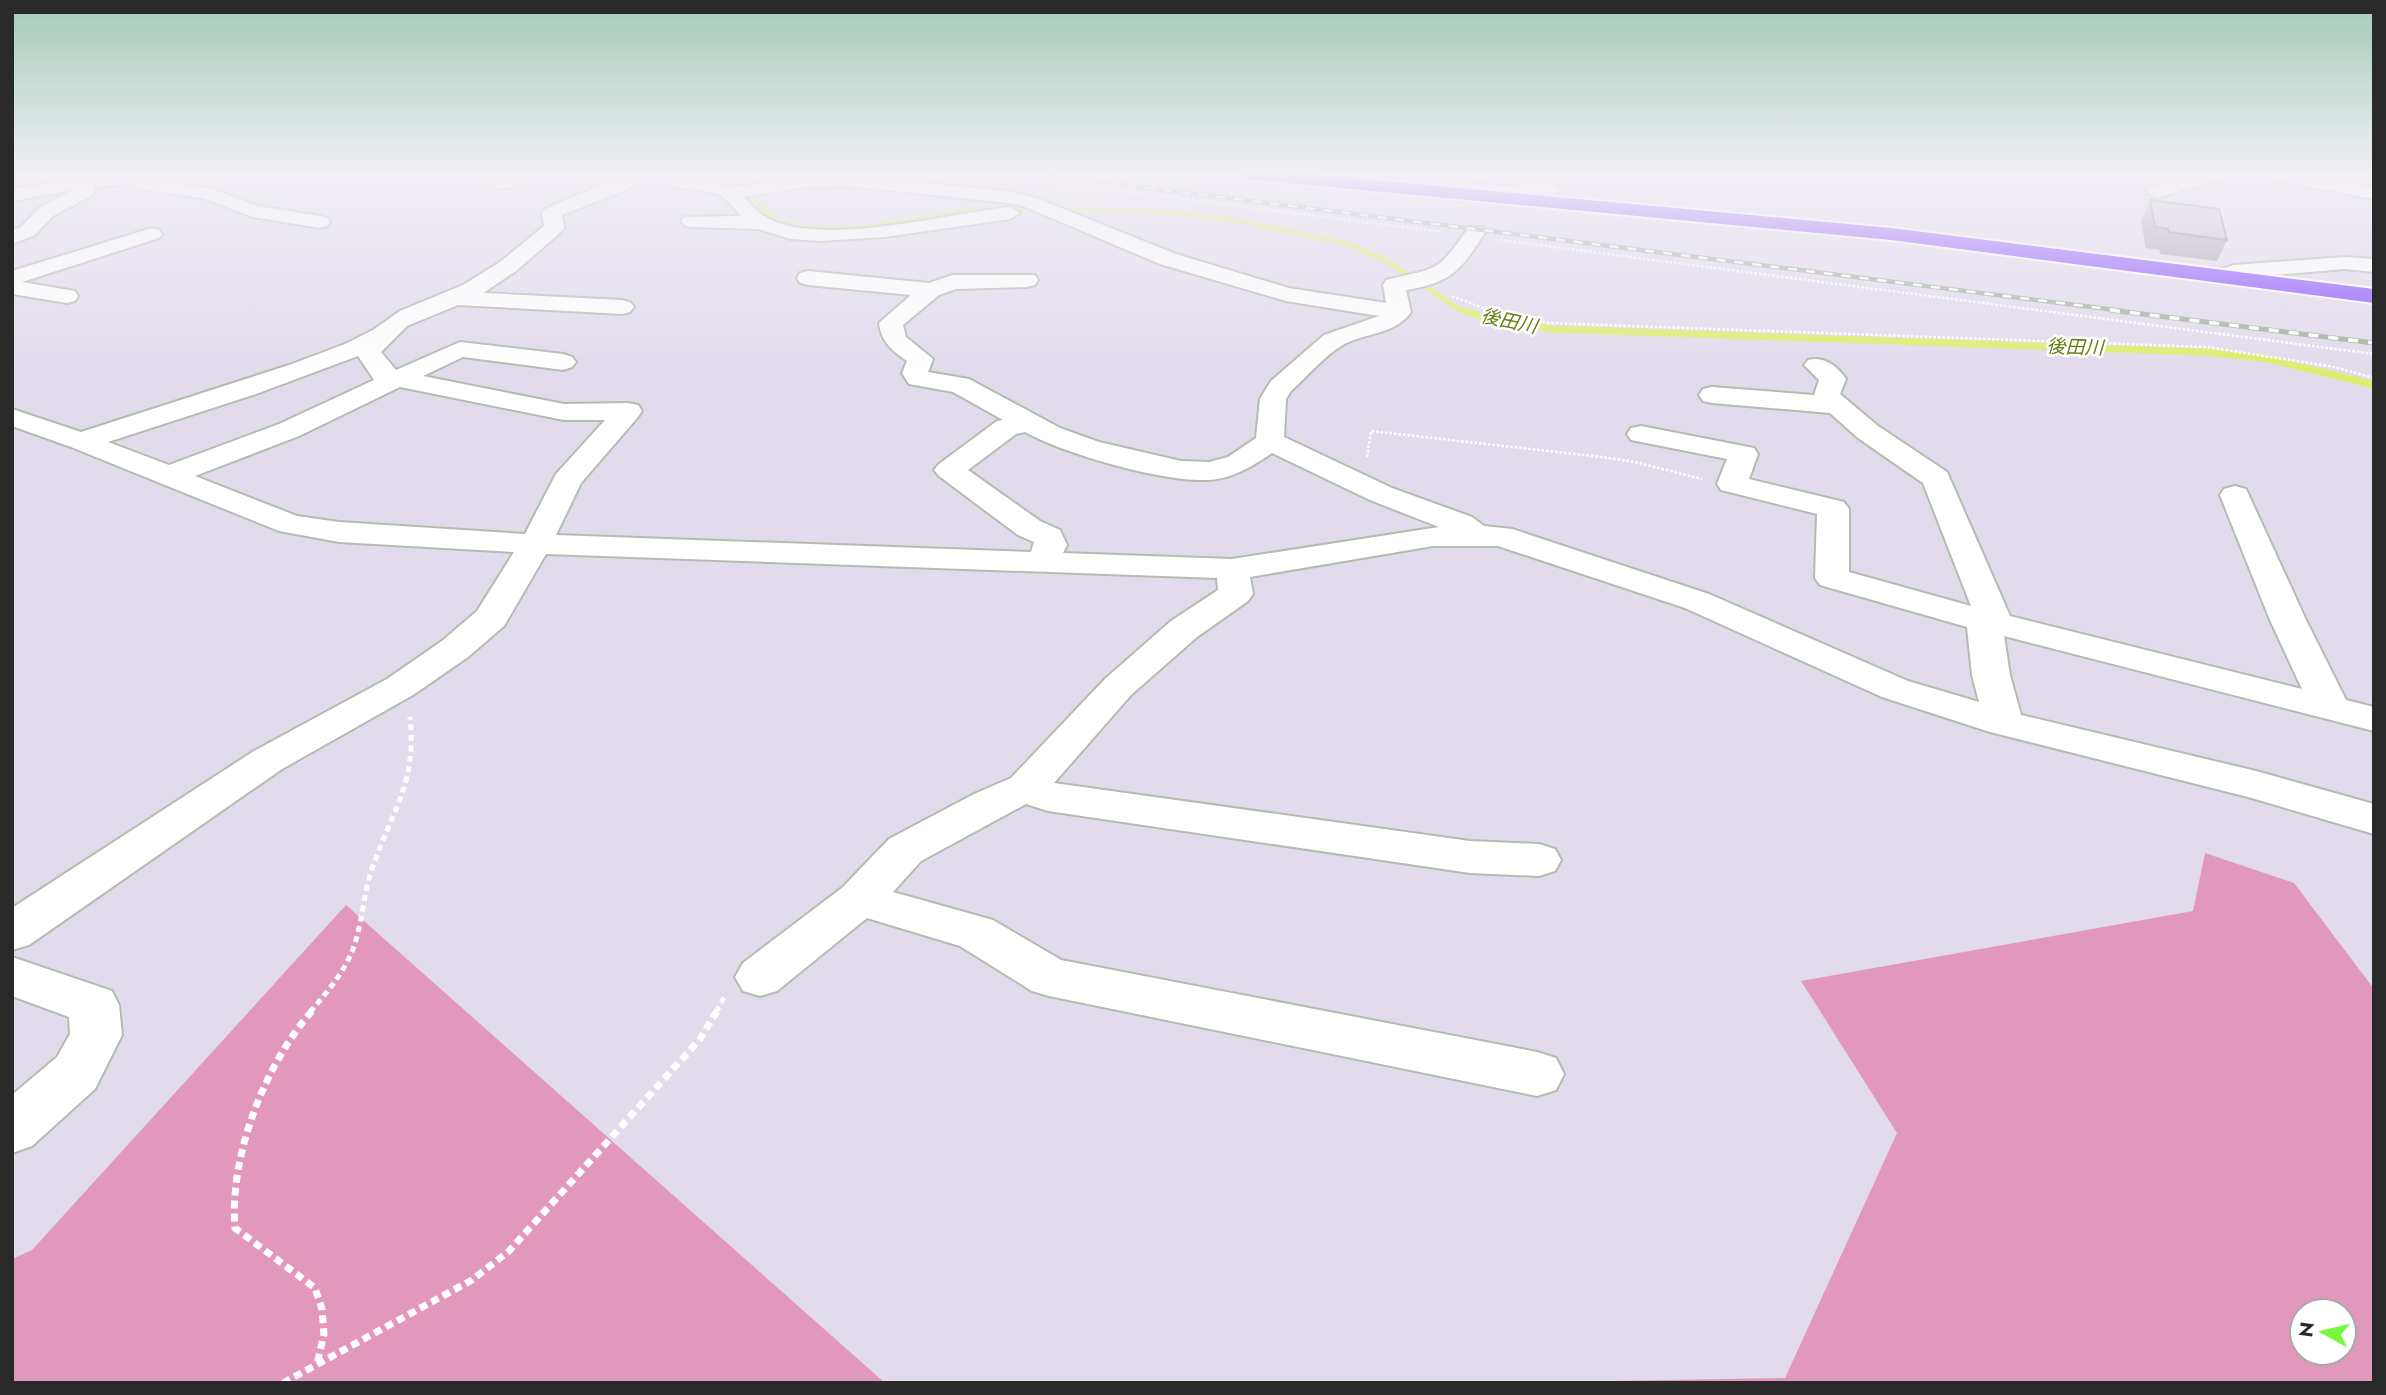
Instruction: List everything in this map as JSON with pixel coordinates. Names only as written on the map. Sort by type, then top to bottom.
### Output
[{"type":"highway","points":[[1933,239],[2374,296]]},
{"type":"street","points":[[12,278],[136,239]]},
{"type":"street","points":[[12,933],[268,760],[400,687],[455,649],[491,618],[536,544],[567,480],[628,411],[564,412],[396,378],[383,374],[368,352],[399,318],[456,298],[493,277],[541,239]]},
{"type":"street","points":[[1118,239],[1168,259],[1286,293],[1399,312]]},
{"type":"street","points":[[1399,312],[1394,285],[1430,279],[1447,272],[1471,239]]},
{"type":"street","points":[[2225,276],[2234,272],[2345,263],[2374,266]]},
{"type":"street","points":[[808,278],[931,290]]},
{"type":"street","points":[[1027,280],[953,282],[931,290],[891,323],[895,339],[905,351],[920,359],[915,373],[918,378],[960,385],[1027,423],[1090,449],[1181,470],[1210,471],[1238,463],[1270,441]]},
{"type":"street","points":[[12,287],[66,296]]},
{"type":"street","points":[[456,298],[622,306]]},
{"type":"street","points":[[1270,441],[1273,399],[1280,387],[1333,340],[1385,323],[1399,312]]},
{"type":"street","points":[[81,440],[306,368],[356,350],[380,336]]},
{"type":"street","points":[[168,476],[289,430],[460,349],[563,362]]},
{"type":"street","points":[[1817,365],[1833,379],[1827,389],[1827,396],[1868,432],[1937,478],[1989,621],[1991,675],[2004,723]]},
{"type":"street","points":[[1712,395],[1837,405]]},
{"type":"street","points":[[12,417],[81,440],[289,524],[339,532],[536,544],[1232,569],[1266,566],[1417,538],[1473,534],[1501,536],[1697,601],[1895,689],[2004,723],[2256,786],[2374,819]]},
{"type":"street","points":[[1027,423],[1007,427],[949,470],[1029,528],[1049,537],[1051,545],[1042,562]]},
{"type":"street","points":[[1640,434],[1744,454],[1732,484],[1833,509],[1832,578],[2374,719]]},
{"type":"street","points":[[1270,441],[1358,482],[1461,524],[1473,534]]},
{"type":"street","points":[[2235,495],[2288,620],[2332,709]]},
{"type":"street","points":[[761,976],[859,899],[905,850],[989,804],[1026,788],[1118,687],[1184,629],[1236,594],[1232,569]]},
{"type":"street","points":[[1026,788],[1048,797],[1184,817],[1470,857],[1539,860]]},
{"type":"street","points":[[859,899],[976,933],[1048,977],[1537,1074]]},
{"type":"street","points":[[12,976],[94,1005],[96,1035],[76,1073],[12,1129]]},
{"type":"path","points":[[1544,239],[2374,354]]},
{"type":"path","points":[[1430,279],[1452,296],[1479,308],[1504,316],[1548,323],[2207,347],[2334,367],[2374,378]]},
{"type":"path","points":[[1358,482],[1364,480],[1371,431],[1602,457],[1732,484]]},
{"type":"path","points":[[317,1364],[324,1334],[323,1309],[315,1288],[235,1228],[231,1211],[236,1177],[270,1072],[290,1038],[348,961],[363,912],[372,869],[398,811],[413,767],[412,731],[400,687]]},
{"type":"path","points":[[283,1383],[472,1280],[509,1251],[700,1039],[727,993],[761,976]]},
{"type":"shaded area","points":[[2205,853],[2294,883],[2374,989],[2374,1383],[1501,1383],[1785,1378],[1897,1133],[1801,981],[2193,911]]},
{"type":"shaded area","points":[[346,905],[885,1383],[12,1383],[12,1259],[32,1250]]},
{"type":"waterway","name":"後田川","points":[[1325,239],[1344,243],[1386,260],[1455,307],[1467,311]]},
{"type":"waterway","name":"後田川","points":[[1462,310],[1480,316],[1551,329],[2205,352],[2268,359],[2374,385]]},
{"type":"railway","points":[[1554,239],[2124,311]]},
{"type":"railway","points":[[2110,310],[2374,343]]}]
